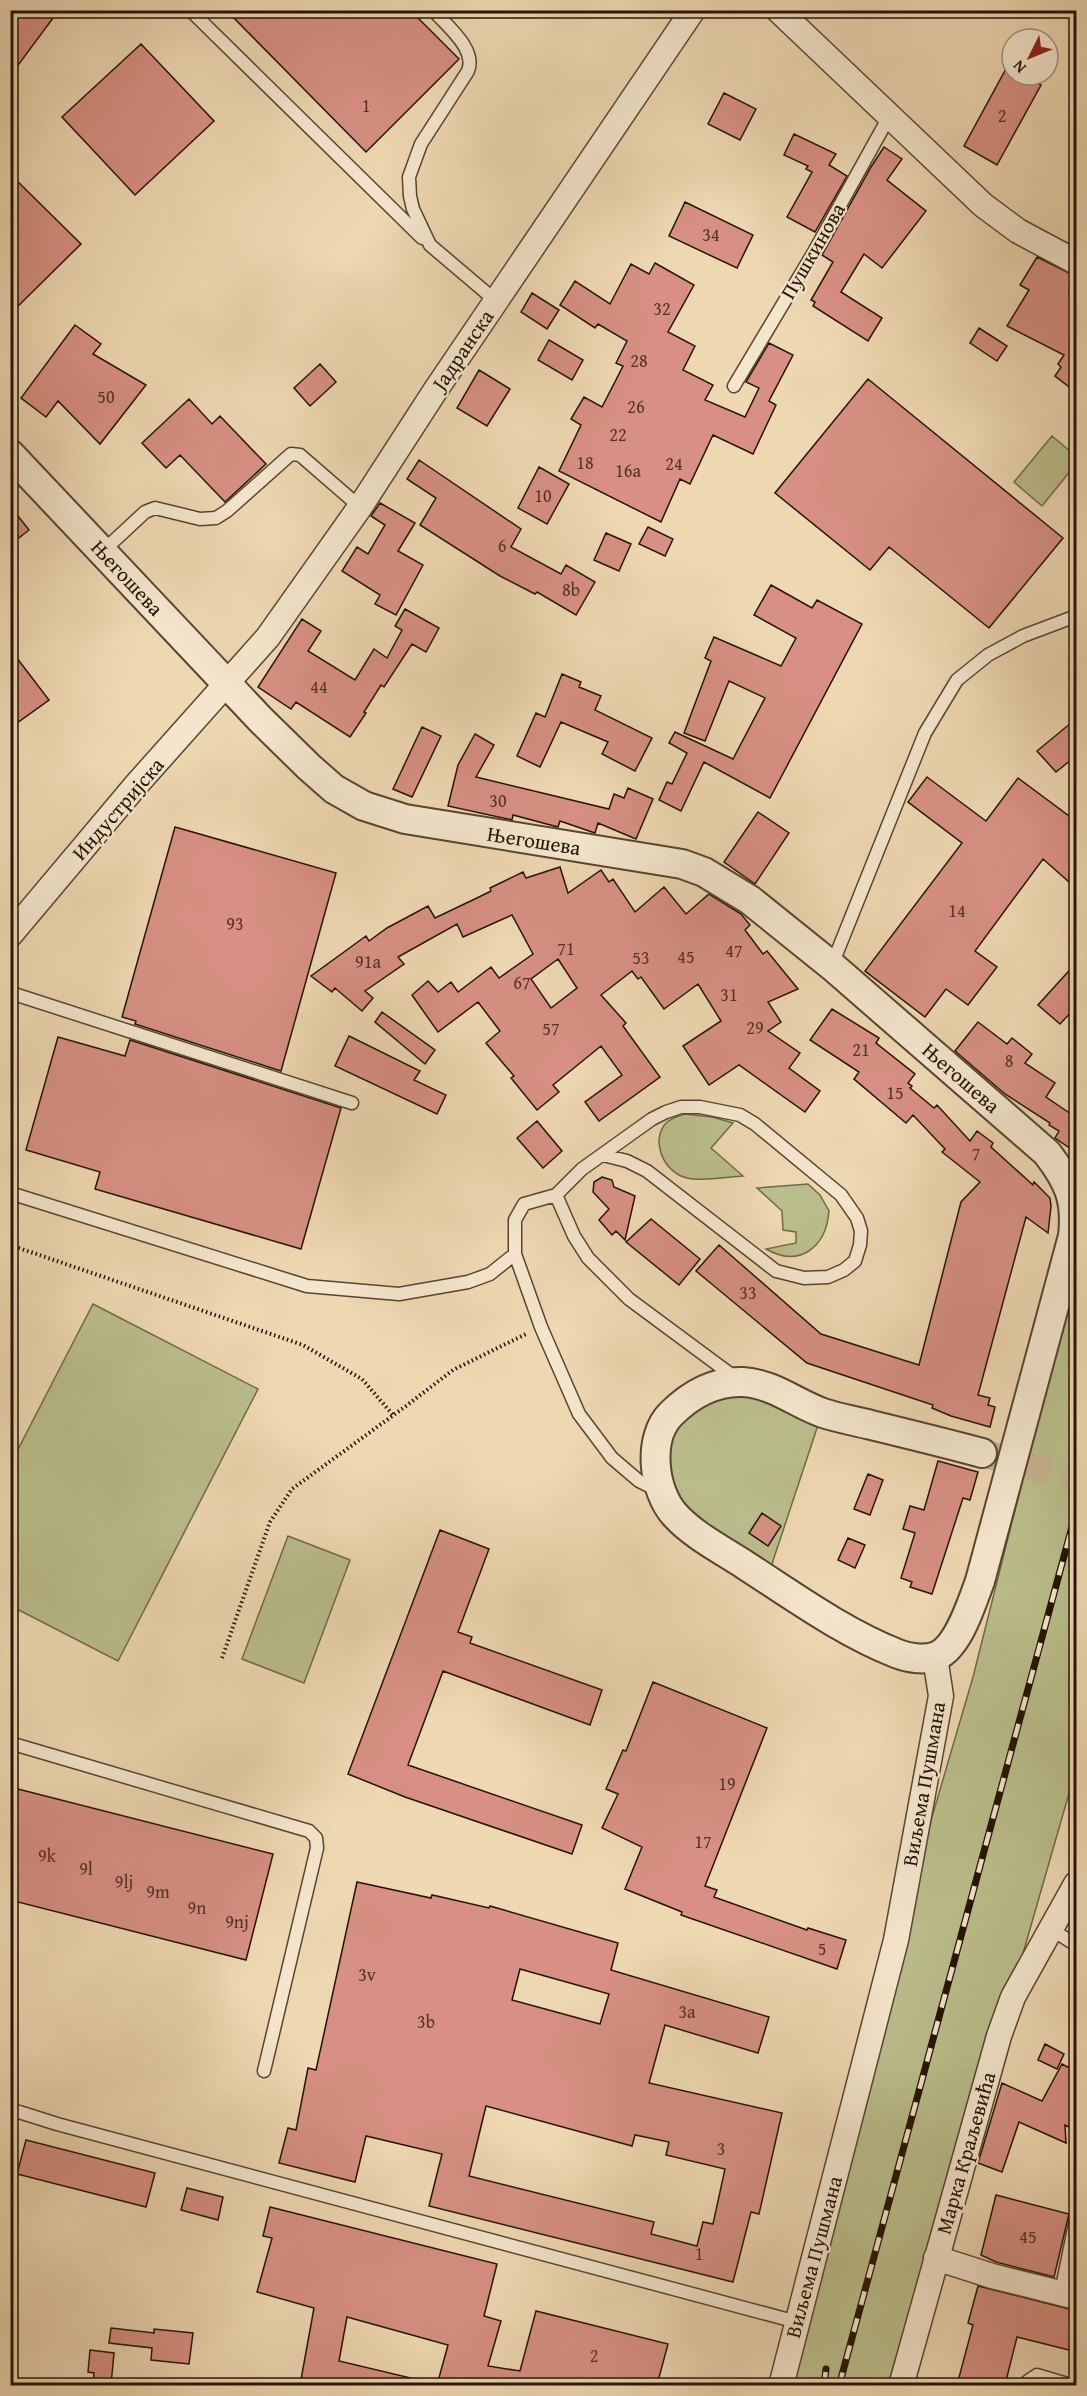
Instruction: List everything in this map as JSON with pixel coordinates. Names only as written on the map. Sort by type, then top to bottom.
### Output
[{"type":"street","name":"Јадранска","points":[[227,684],[268,637],[360,507],[693,10]]},
{"type":"street","points":[[778,10],[983,205],[1018,231],[1077,262]]},
{"type":"street","name":"Његошева","points":[[10,454],[275,735],[334,789],[364,806],[405,819],[682,864],[725,883],[832,966],[1047,1153],[1067,1181],[1075,1201]]},
{"type":"street","name":"Индустријска","points":[[10,935],[137,784],[227,684]]},
{"type":"street","points":[[982,1453],[822,1413],[768,1386],[742,1382],[713,1385],[685,1400],[668,1416],[658,1432],[656,1463],[660,1492],[674,1514],[704,1539],[842,1625],[900,1655],[919,1658],[935,1657],[947,1648],[967,1618],[980,1581],[1072,1236],[1075,1201]]},
{"type":"street","name":"Виљема Пушмана","points":[[781,2385],[896,1940],[941,1696],[935,1657]]},
{"type":"street","name":"Марка Краљевића","points":[[901,2385],[999,2036],[1013,1997],[1077,1884]]},
{"type":"street","points":[[936,2258],[992,2276],[1069,2294]]},
{"type":"lane","points":[[190,10],[430,245],[496,301]]},
{"type":"lane","points":[[430,245],[412,209],[409,177],[421,144],[468,71],[470,63],[469,55],[460,41],[433,10]]},
{"type":"lane","name":"Пушкинова","points":[[734,386],[814,252],[890,115]]},
{"type":"lane","points":[[102,552],[145,512],[155,508],[200,519],[216,518],[227,511],[291,454],[300,455],[360,507]]},
{"type":"lane","points":[[832,966],[925,733],[957,680],[988,655],[1023,636],[1077,616]]},
{"type":"lane","points":[[11,994],[352,1103]]},
{"type":"lane","points":[[603,1155],[627,1161],[647,1171],[776,1271],[804,1278],[828,1277],[844,1270],[855,1261],[861,1231],[857,1218],[841,1195],[754,1124],[740,1115],[700,1107],[681,1107],[652,1119],[582,1169],[556,1195],[524,1204],[515,1220],[515,1254],[541,1327],[579,1414],[612,1458],[639,1481],[660,1492]]},
{"type":"lane","points":[[10,1193],[307,1286],[399,1294],[468,1282],[490,1274],[515,1254]]},
{"type":"lane","points":[[556,1195],[574,1236],[596,1266],[629,1299],[742,1382]]},
{"type":"lane","points":[[10,1743],[309,1831],[315,1838],[317,1848],[264,2071]]},
{"type":"lane","points":[[1051,1929],[1077,1945]]},
{"type":"lane","points":[[10,2106],[16,2111],[68,2127],[797,2322]]},
{"type":"lane","points":[[1069,2294],[1077,2218]]},
{"type":"lane","points":[[1027,2385],[1028,2380],[1037,2375],[1074,2385]]},
{"type":"path","points":[[10,1245],[303,1345],[362,1379],[393,1416]]},
{"type":"path","points":[[222,1658],[270,1522],[292,1489],[453,1370],[541,1327]]},
{"type":"green space","points":[[1052,436],[1076,456],[1076,464],[1042,506],[1014,482]]},
{"type":"green space","points":[[684,1114],[712,1117],[733,1123],[711,1148],[743,1176],[693,1179],[679,1175],[672,1170],[662,1155],[659,1138],[667,1122]]},
{"type":"green space","points":[[808,1184],[820,1195],[829,1211],[823,1235],[809,1251],[800,1255],[789,1256],[766,1249],[796,1243],[796,1232],[783,1230],[782,1211],[757,1188]]},
{"type":"green space","points":[[1076,1268],[1076,1769],[899,2385],[781,2386],[896,1940],[973,1677]]},
{"type":"green space","points":[[93,1304],[258,1389],[118,1661],[11,1606],[11,1463]]},
{"type":"green space","points":[[713,1385],[822,1413],[767,1579],[660,1492],[668,1416]]},
{"type":"green space","points":[[288,1536],[350,1560],[304,1683],[242,1659]]},
{"type":"building","points":[[10,10],[59,10],[10,76]]},
{"type":"building","points":[[226,10],[410,10],[459,59],[366,152]]},
{"type":"building","points":[[141,44],[214,121],[135,195],[62,117]]},
{"type":"building","points":[[1000,80],[1000,87],[1040,87],[997,165],[964,146]]},
{"type":"building","points":[[724,93],[756,109],[740,140],[708,124]]},
{"type":"building","points":[[794,134],[836,154],[829,165],[847,176],[815,232],[787,217],[812,172],[806,169],[808,166],[784,155]]},
{"type":"building","points":[[884,147],[902,159],[887,180],[926,211],[882,268],[864,254],[841,292],[882,318],[868,341],[813,306],[815,302],[811,300],[833,262],[822,255]]},
{"type":"building","points":[[10,174],[81,244],[10,314]]},
{"type":"building","points":[[685,202],[753,235],[737,268],[669,236]]},
{"type":"building","points":[[1037,257],[1077,277],[1077,393],[1055,376],[1061,367],[1058,364],[1064,355],[1007,326],[1029,290],[1020,285]]},
{"type":"building","points":[[655,263],[694,285],[668,332],[695,346],[683,370],[713,385],[705,400],[745,417],[759,388],[746,382],[769,343],[793,355],[769,401],[776,405],[753,454],[713,435],[690,484],[680,479],[661,522],[559,471],[581,425],[571,419],[584,397],[602,407],[623,366],[616,363],[627,341],[598,324],[595,328],[560,305],[575,281],[610,304],[631,264],[649,274]]},
{"type":"building","points":[[532,293],[559,310],[547,329],[521,312]]},
{"type":"building","points":[[75,325],[101,344],[93,354],[146,385],[100,444],[58,401],[46,417],[21,398]]},
{"type":"building","points":[[979,328],[1007,346],[997,361],[970,343]]},
{"type":"building","points":[[549,340],[583,360],[572,380],[538,360]]},
{"type":"building","points":[[320,364],[336,382],[310,406],[294,388]]},
{"type":"building","points":[[479,370],[510,389],[487,426],[457,408]]},
{"type":"building","points":[[868,379],[1063,538],[989,628],[889,547],[870,570],[775,493]]},
{"type":"building","points":[[189,399],[212,424],[220,416],[266,464],[225,502],[180,455],[166,468],[142,443]]},
{"type":"building","points":[[419,460],[521,529],[511,547],[561,574],[566,565],[595,582],[576,615],[537,592],[535,594],[500,576],[420,525],[436,498],[407,479]]},
{"type":"building","points":[[539,467],[569,484],[547,524],[518,508]]},
{"type":"building","points":[[380,503],[415,523],[398,551],[423,565],[396,615],[375,604],[380,595],[342,571],[357,547],[368,554],[385,525],[371,516]]},
{"type":"building","points":[[10,506],[29,530],[10,545]]},
{"type":"building","points":[[648,527],[673,539],[665,556],[639,544]]},
{"type":"building","points":[[606,533],[631,544],[619,571],[594,560]]},
{"type":"building","points":[[771,585],[812,608],[817,600],[862,624],[770,798],[704,762],[681,811],[659,800],[667,782],[672,784],[687,753],[669,743],[675,732],[733,759],[765,698],[729,681],[705,741],[684,733],[711,661],[705,658],[714,637],[781,666],[796,638],[754,615]]},
{"type":"building","points":[[405,609],[439,628],[426,652],[412,644],[384,687],[381,685],[350,737],[296,702],[291,709],[258,687],[302,619],[321,631],[308,651],[355,680],[374,649],[387,658],[402,630],[395,626]]},
{"type":"building","points":[[10,649],[49,700],[10,728]]},
{"type":"building","points":[[562,674],[581,682],[579,687],[601,696],[595,710],[652,738],[635,771],[602,754],[608,742],[561,722],[540,767],[517,756],[536,713],[545,717]]},
{"type":"building","points":[[1077,718],[1077,755],[1056,772],[1037,751]]},
{"type":"building","points":[[422,727],[441,736],[412,797],[393,789]]},
{"type":"building","points":[[475,734],[494,745],[476,777],[609,809],[614,794],[624,798],[628,788],[653,799],[636,839],[598,823],[595,833],[560,821],[558,827],[513,815],[512,820],[448,806],[458,765]]},
{"type":"building","points":[[927,777],[986,821],[1018,778],[1077,822],[1077,889],[1043,859],[975,951],[997,967],[968,1005],[946,989],[925,1017],[865,971],[962,843],[908,802]]},
{"type":"building","points":[[758,812],[789,833],[755,884],[724,862]]},
{"type":"building","points":[[175,827],[336,873],[281,1071],[135,1024],[136,1021],[122,1017]]},
{"type":"building","points":[[560,867],[568,893],[601,870],[609,882],[613,879],[635,912],[664,887],[686,914],[709,894],[741,914],[750,925],[745,930],[763,954],[767,951],[798,989],[768,1002],[781,1022],[768,1031],[800,1053],[789,1068],[820,1091],[805,1112],[739,1065],[709,1085],[683,1046],[721,1021],[698,984],[664,1009],[641,977],[638,979],[632,971],[601,995],[626,1023],[623,1026],[660,1077],[599,1121],[585,1102],[622,1075],[601,1046],[553,1085],[559,1092],[537,1110],[511,1078],[514,1076],[486,1043],[500,1031],[478,1002],[438,1032],[412,995],[428,981],[438,992],[451,982],[458,992],[491,967],[499,978],[533,954],[512,915],[463,937],[457,924],[398,957],[404,964],[365,991],[373,998],[362,1011],[335,988],[332,992],[311,976],[366,936],[369,941],[387,928],[428,906],[435,918],[491,891],[490,888],[523,872],[526,878]],"holes":[[[558,959],[577,988],[551,1008],[531,979]]]},
{"type":"building","points":[[1077,962],[1077,1006],[1060,1024],[1038,1005]]},
{"type":"building","points":[[832,1009],[879,1038],[876,1043],[915,1074],[908,1083],[912,1086],[910,1088],[934,1108],[937,1105],[970,1141],[977,1131],[993,1143],[991,1147],[1050,1198],[1048,1233],[1026,1217],[978,1395],[990,1398],[988,1405],[995,1407],[990,1427],[951,1416],[932,1408],[933,1405],[807,1363],[696,1271],[719,1245],[821,1334],[919,1365],[961,1202],[980,1182],[942,1152],[945,1149],[913,1115],[906,1123],[854,1079],[859,1072],[810,1040]]},
{"type":"building","points":[[382,1012],[435,1050],[425,1064],[375,1022]]},
{"type":"building","points":[[978,1022],[1007,1044],[1012,1038],[1032,1054],[1025,1063],[1055,1083],[1046,1097],[1071,1114],[1077,1105],[1077,1153],[1055,1138],[1059,1131],[1049,1125],[1050,1123],[1005,1094],[955,1051]]},
{"type":"building","points":[[349,1036],[420,1071],[414,1080],[446,1095],[437,1114],[335,1066]]},
{"type":"building","points":[[58,1037],[125,1056],[130,1040],[341,1108],[301,1249],[95,1189],[100,1172],[26,1150]]},
{"type":"building","points":[[537,1121],[562,1151],[543,1168],[517,1138]]},
{"type":"building","points":[[602,1177],[612,1180],[614,1187],[635,1196],[625,1240],[616,1231],[612,1235],[599,1220],[609,1209],[593,1192],[594,1182]]},
{"type":"building","points":[[651,1219],[700,1259],[679,1285],[626,1242]]},
{"type":"building","points":[[938,1461],[978,1472],[970,1500],[963,1498],[932,1594],[910,1587],[912,1582],[901,1578],[915,1533],[903,1529],[910,1506],[924,1510]]},
{"type":"building","points":[[868,1474],[883,1480],[870,1515],[854,1509]]},
{"type":"building","points":[[762,1513],[781,1526],[768,1546],[749,1533]]},
{"type":"building","points":[[440,1530],[489,1549],[458,1632],[472,1637],[470,1643],[602,1690],[590,1725],[443,1671],[408,1765],[582,1825],[572,1854],[405,1797],[348,1774]]},
{"type":"building","points":[[848,1538],[865,1545],[855,1568],[838,1560]]},
{"type":"building","points":[[653,1682],[767,1728],[705,1886],[717,1890],[714,1897],[807,1930],[808,1928],[846,1940],[837,1969],[681,1915],[682,1912],[625,1889],[642,1847],[602,1828],[618,1794],[606,1789],[623,1750],[626,1751]]},
{"type":"building","points":[[10,1787],[273,1854],[246,1960],[10,1900]]},
{"type":"building","points":[[357,1882],[431,1898],[432,1895],[489,1908],[490,1906],[618,1943],[611,1970],[769,2017],[758,2053],[665,2025],[649,2083],[782,2113],[759,2214],[751,2212],[733,2282],[429,2206],[442,2154],[366,2136],[355,2182],[279,2163],[288,2128],[296,2130],[308,2068],[316,2070]],"holes":[[[520,1969],[609,1994],[600,2024],[512,2000]],[[486,2106],[632,2146],[635,2135],[669,2142],[666,2155],[725,2169],[713,2224],[703,2222],[697,2246],[651,2234],[654,2222],[469,2176]]]},
{"type":"building","points":[[1045,2044],[1064,2054],[1057,2069],[1038,2060]]},
{"type":"building","points":[[1062,2064],[1077,2072],[1077,2131],[1065,2125],[1066,2143],[1019,2122],[1002,2172],[978,2163],[1002,2083],[1042,2101]]},
{"type":"building","points":[[26,2140],[155,2173],[146,2207],[17,2174]]},
{"type":"building","points":[[187,2188],[223,2197],[218,2220],[181,2210]]},
{"type":"building","points":[[996,2195],[1069,2214],[1054,2277],[996,2262],[981,2255]]},
{"type":"building","points":[[270,2207],[497,2264],[484,2316],[501,2321],[488,2366],[520,2371],[536,2311],[668,2344],[657,2385],[437,2385],[448,2345],[347,2317],[339,2361],[415,2379],[415,2385],[300,2385],[314,2308],[257,2292],[272,2238],[263,2236]]},
{"type":"building","points":[[978,2286],[1077,2311],[1077,2352],[1017,2337],[1005,2385],[957,2385],[973,2325],[968,2323]]},
{"type":"building","points":[[111,2328],[154,2333],[154,2329],[193,2333],[189,2364],[151,2360],[152,2348],[109,2343]]},
{"type":"building","points":[[90,2350],[114,2353],[111,2385],[93,2385],[94,2373],[88,2372]]},
{"type":"tunnel","points":[[982,1453],[1076,1479]]},
{"type":"railway","points":[[839,2386],[1076,1512]]},
{"type":"railway","points":[[824,2386],[826,2369]]}]
